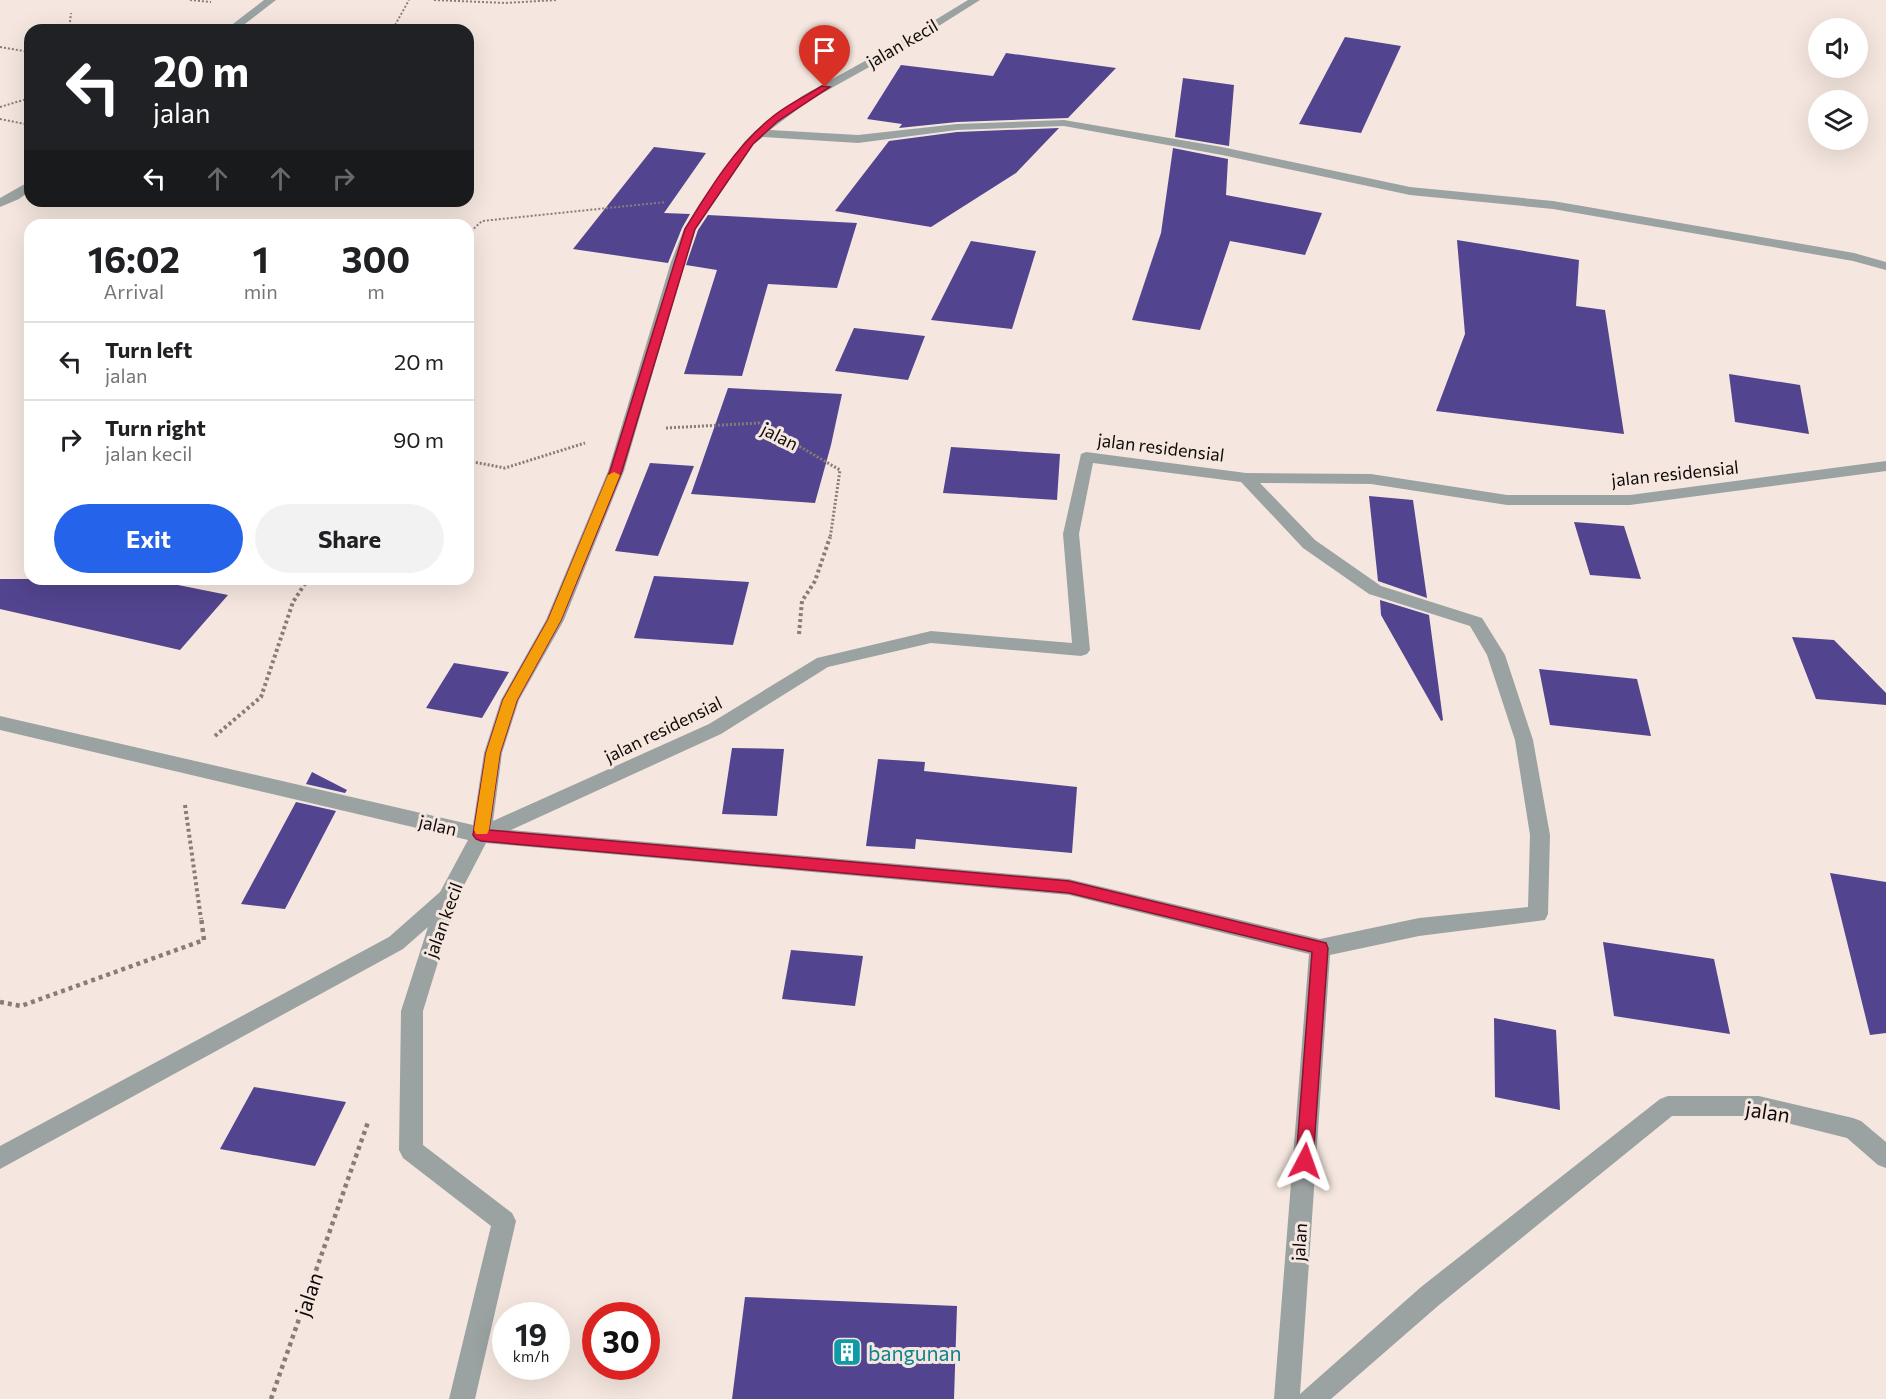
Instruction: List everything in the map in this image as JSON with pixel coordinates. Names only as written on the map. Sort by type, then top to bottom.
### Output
[{"type":"street","points":[[238,24],[271,0]]},
{"type":"street","name":"jalan kecil","points":[[462,1399],[504,1221],[411,1150],[412,1011],[448,896],[481,835],[493,753],[510,700],[555,620],[616,471],[686,240],[709,198],[749,142],[775,119],[806,98],[903,44],[975,0]]},
{"type":"street","points":[[759,133],[858,139],[957,127],[1064,123],[1222,151],[1410,191],[1553,205],[1854,257],[1886,266]]},
{"type":"street","points":[[0,203],[24,189]]},
{"type":"street","name":"jalan residensial","points":[[481,835],[715,729],[823,662],[931,637],[1081,650],[1071,534],[1086,457],[1246,478],[1371,479],[1507,500],[1630,500],[1886,466]]},
{"type":"street","points":[[1246,478],[1309,544],[1375,590],[1476,622],[1496,655],[1524,740],[1538,825],[1538,914],[1419,927],[1320,948]]},
{"type":"street","name":"jalan","points":[[0,723],[481,835],[1069,887],[1320,948],[1287,1399]]},
{"type":"street","points":[[0,1158],[396,943],[448,896]]},
{"type":"street","name":"jalan","points":[[1311,1399],[1430,1296],[1668,1106],[1759,1106],[1853,1129],[1886,1156]]},
{"type":"path","points":[[396,24],[409,0]]},
{"type":"path","points":[[434,0],[505,3],[557,0]]},
{"type":"path","points":[[70,24],[71,13]]},
{"type":"path","points":[[0,47],[24,51]]},
{"type":"path","points":[[0,107],[24,100]]},
{"type":"path","points":[[0,119],[24,123]]},
{"type":"path","points":[[474,228],[482,221],[709,198]]},
{"type":"path","name":"jalan","points":[[474,461],[505,468],[628,429],[759,423],[840,470],[830,539],[815,581],[802,601],[795,678]]},
{"type":"path","points":[[0,1002],[21,1006],[204,940],[180,765],[261,698],[293,603],[304,585]]},
{"type":"path","name":"jalan","points":[[271,1399],[369,1118]]},
{"type":"building","points":[[1345,37],[1401,46],[1361,133],[1299,124]]},
{"type":"building","points":[[1006,53],[1116,68],[1068,118],[957,122],[899,128],[902,124],[867,119],[901,65],[993,76]]},
{"type":"building","points":[[1183,78],[1234,85],[1229,146],[1175,137]]},
{"type":"building","points":[[1059,128],[1016,173],[931,227],[835,211],[889,141],[957,132]]},
{"type":"building","points":[[654,147],[706,153],[664,213],[690,214],[668,263],[573,249]]},
{"type":"building","points":[[1173,148],[1228,159],[1226,195],[1322,213],[1305,255],[1230,241],[1200,330],[1132,320],[1161,233]]},
{"type":"building","points":[[708,215],[857,223],[837,288],[768,284],[742,376],[684,374],[717,270],[686,265],[698,230]]},
{"type":"building","points":[[1457,240],[1579,260],[1576,306],[1605,310],[1624,434],[1436,411],[1465,334]]},
{"type":"building","points":[[971,241],[1036,251],[1012,329],[931,320]]},
{"type":"building","points":[[854,328],[925,336],[908,380],[835,371]]},
{"type":"building","points":[[1729,374],[1800,385],[1809,434],[1735,422]]},
{"type":"building","points":[[728,388],[842,394],[815,503],[691,494]]},
{"type":"building","points":[[951,447],[1060,454],[1057,500],[943,493]]},
{"type":"building","points":[[650,463],[694,466],[658,556],[615,551]]},
{"type":"building","points":[[1369,496],[1413,500],[1427,598],[1378,581]]},
{"type":"building","points":[[1574,522],[1624,526],[1641,579],[1590,575]]},
{"type":"building","points":[[654,576],[749,582],[733,645],[634,638]]},
{"type":"building","points":[[0,579],[24,579],[24,585],[178,585],[228,595],[180,650],[0,609]]},
{"type":"building","points":[[1380,600],[1429,615],[1443,720],[1441,721],[1381,615]]},
{"type":"building","points":[[1792,637],[1834,640],[1886,693],[1886,705],[1816,699]]},
{"type":"building","points":[[454,663],[509,672],[482,718],[426,708]]},
{"type":"building","points":[[1539,669],[1637,679],[1651,736],[1550,725]]},
{"type":"building","points":[[732,748],[784,749],[777,816],[722,814]]},
{"type":"building","points":[[878,759],[925,762],[924,771],[1077,787],[1072,853],[916,839],[915,849],[866,846]]},
{"type":"building","points":[[312,772],[347,790],[345,793],[306,784]]},
{"type":"building","points":[[296,802],[336,811],[285,909],[241,904]]},
{"type":"building","points":[[1830,873],[1886,882],[1886,1033],[1870,1035]]},
{"type":"building","points":[[1603,942],[1714,959],[1730,1034],[1614,1016]]},
{"type":"building","points":[[791,950],[863,956],[855,1006],[782,999]]},
{"type":"building","points":[[1494,1018],[1556,1030],[1560,1110],[1495,1097]]},
{"type":"building","points":[[254,1087],[346,1102],[315,1166],[220,1149]]},
{"type":"building","name":"bangunan","points":[[745,1297],[957,1306],[954,1399],[732,1399]]},
{"type":"slow traffic","points":[[482,830],[493,753],[510,700],[555,620],[614,475]]},
{"type":"place","name":"bangunan","points":[[847,1352]]},
{"type":"route","points":[[825,87],[775,119],[749,142],[705,203],[690,229],[678,262],[616,471],[555,620],[510,700],[493,753],[481,835],[1069,887],[1320,948],[1305,1161]]}]
